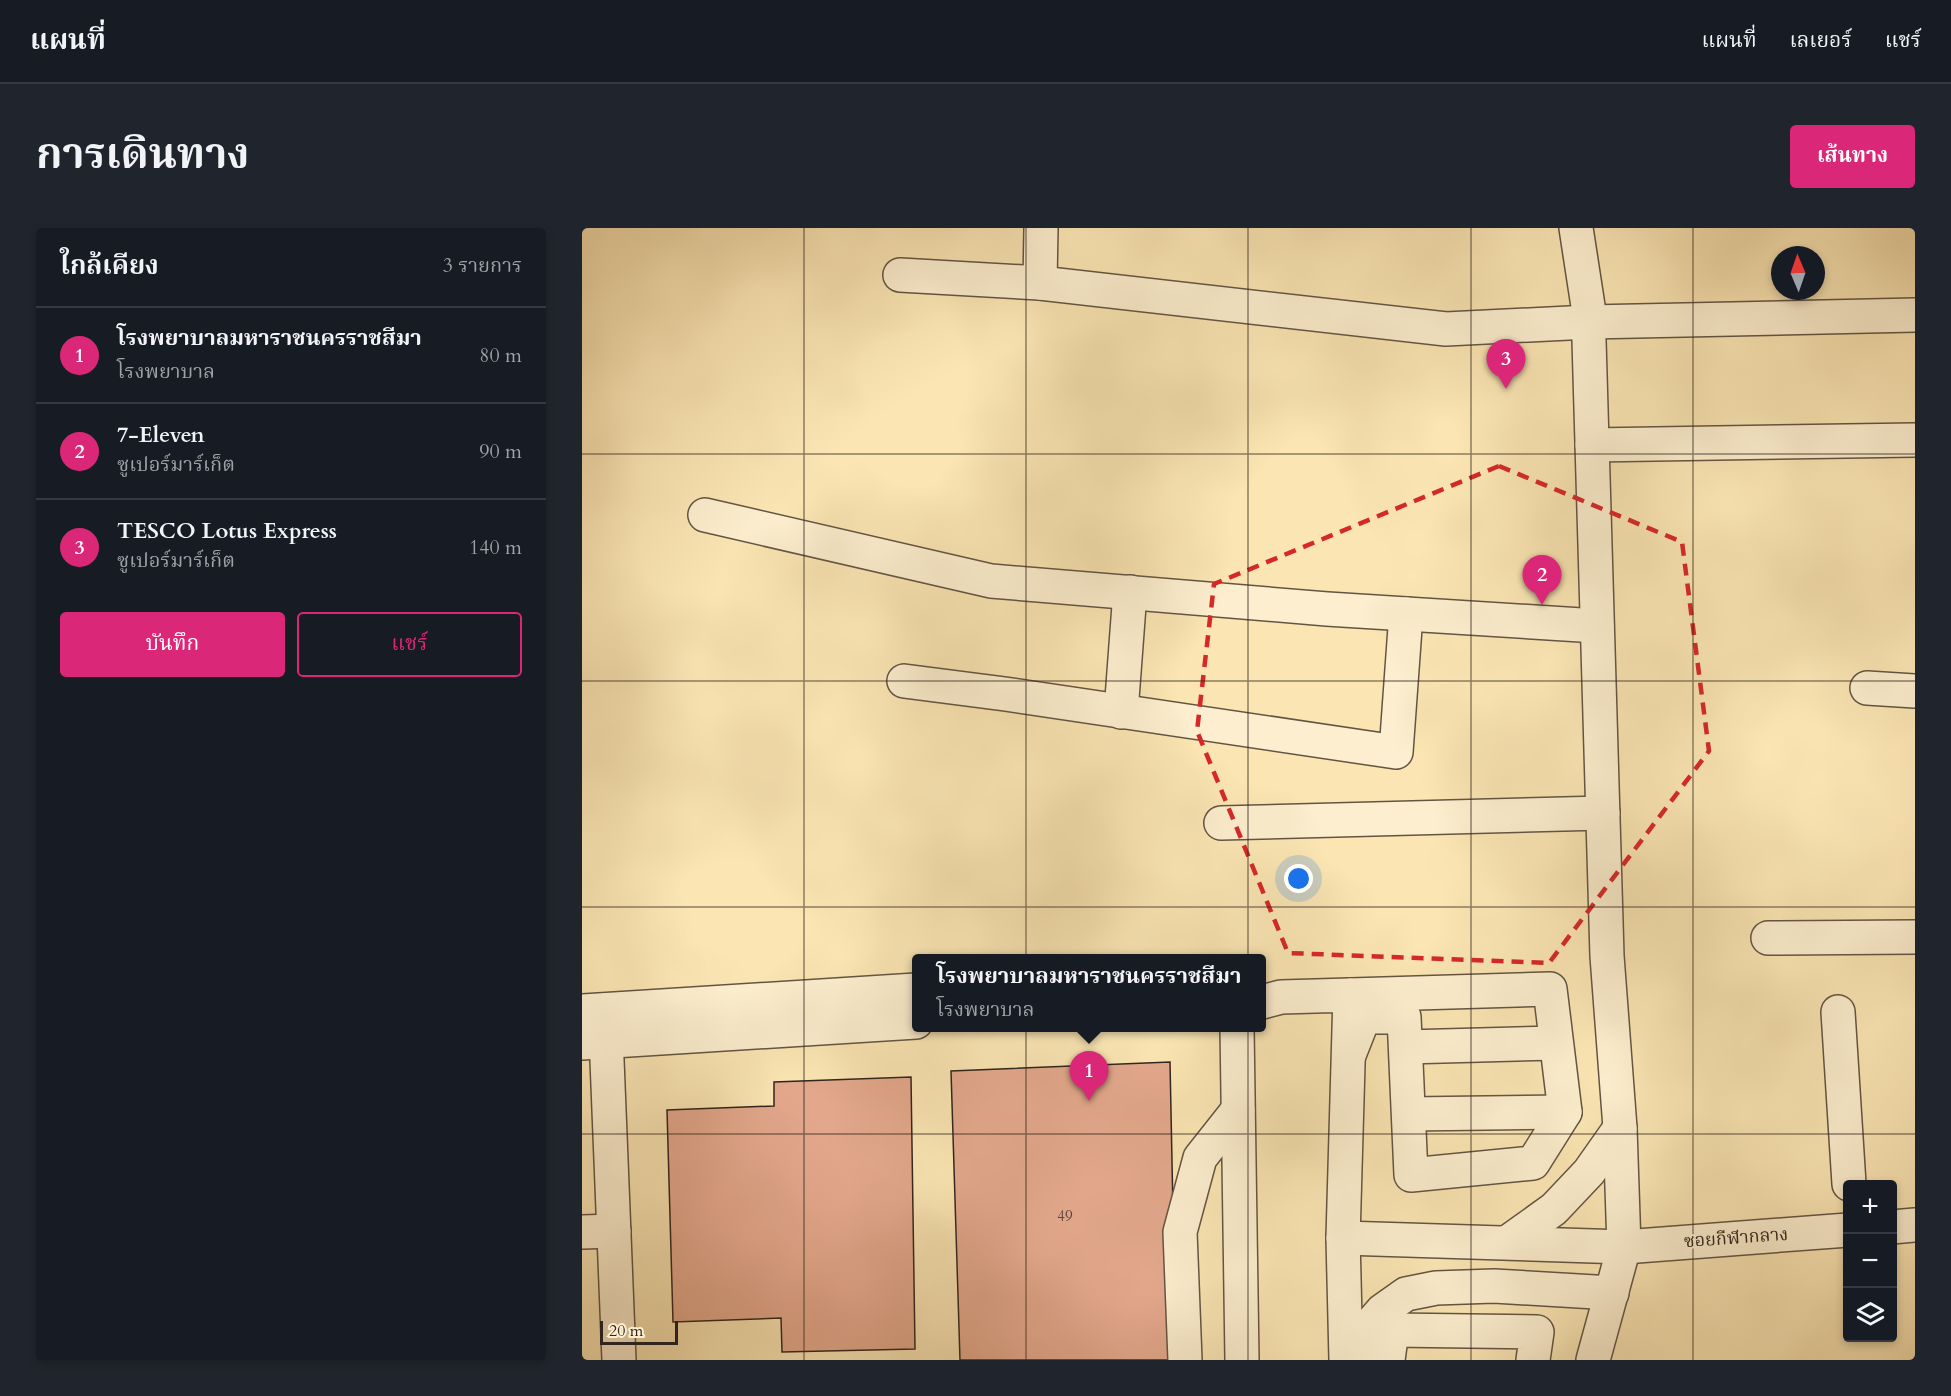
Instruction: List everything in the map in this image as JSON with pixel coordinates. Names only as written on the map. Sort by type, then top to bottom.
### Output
[{"type":"street","points":[[1040,283],[1041,228]]},
{"type":"street","points":[[1576,228],[1589,322],[1607,956],[1620,1128],[1624,1247],[1593,1360]]},
{"type":"street","points":[[900,274],[1040,283],[1446,329],[1589,322],[1915,315]]},
{"type":"street","points":[[1592,445],[1915,440]]},
{"type":"street","points":[[705,515],[991,581],[1406,614],[1598,626]]},
{"type":"street","points":[[1121,712],[1130,592]]},
{"type":"street","points":[[904,681],[1396,752],[1406,614]]},
{"type":"street","points":[[1867,688],[1915,691]]},
{"type":"street","points":[[1221,823],[1603,813]]},
{"type":"street","points":[[1768,938],[1915,937]]},
{"type":"street","points":[[1268,997],[1550,989],[1565,1112],[1533,1163],[1411,1175],[1404,1017],[1364,1017],[1349,1055]]},
{"type":"street","points":[[619,1360],[614,1231],[595,1043],[594,1011],[912,990]]},
{"type":"street","points":[[1346,1360],[1343,1239],[1350,995]]},
{"type":"street","points":[[1838,1012],[1849,1180]]},
{"type":"street","points":[[595,1043],[912,1022]]},
{"type":"street","points":[[1237,1032],[1242,1360]]},
{"type":"street","points":[[1406,1047],[1556,1042]]},
{"type":"street","points":[[1185,1360],[1180,1232],[1200,1158],[1238,1110]]},
{"type":"street","points":[[1409,1114],[1565,1112]]},
{"type":"street","points":[[1508,1242],[1554,1209],[1589,1172],[1620,1128]]},
{"type":"street","points":[[1897,1227],[1915,1225]]},
{"type":"street","name":"ซอยกีฬากลาง","points":[[1343,1239],[1624,1247],[1843,1230]]},
{"type":"street","points":[[582,1232],[614,1231]]},
{"type":"street","points":[[1358,1360],[1369,1326],[1382,1311],[1406,1294],[1436,1288],[1494,1286],[1612,1293]]},
{"type":"street","points":[[1388,1360],[1392,1330],[1537,1332],[1533,1360]]},
{"type":"highlighted area","points":[[1499,466],[1682,542],[1709,751],[1549,963],[1288,953],[1197,731],[1214,584]]},
{"type":"building","points":[[1170,1062],[1176,1360],[960,1360],[951,1071]]},
{"type":"building","points":[[911,1077],[915,1349],[782,1352],[781,1318],[673,1322],[667,1110],[774,1106],[774,1082]]},
{"type":"place","name":"TESCO Lotus Express","points":[[1506,389]]},
{"type":"place","name":"7-Eleven","points":[[1542,605]]},
{"type":"place","name":"โรงพยาบาลมหาราชนครราชสีมา","points":[[1089,1101]]}]
